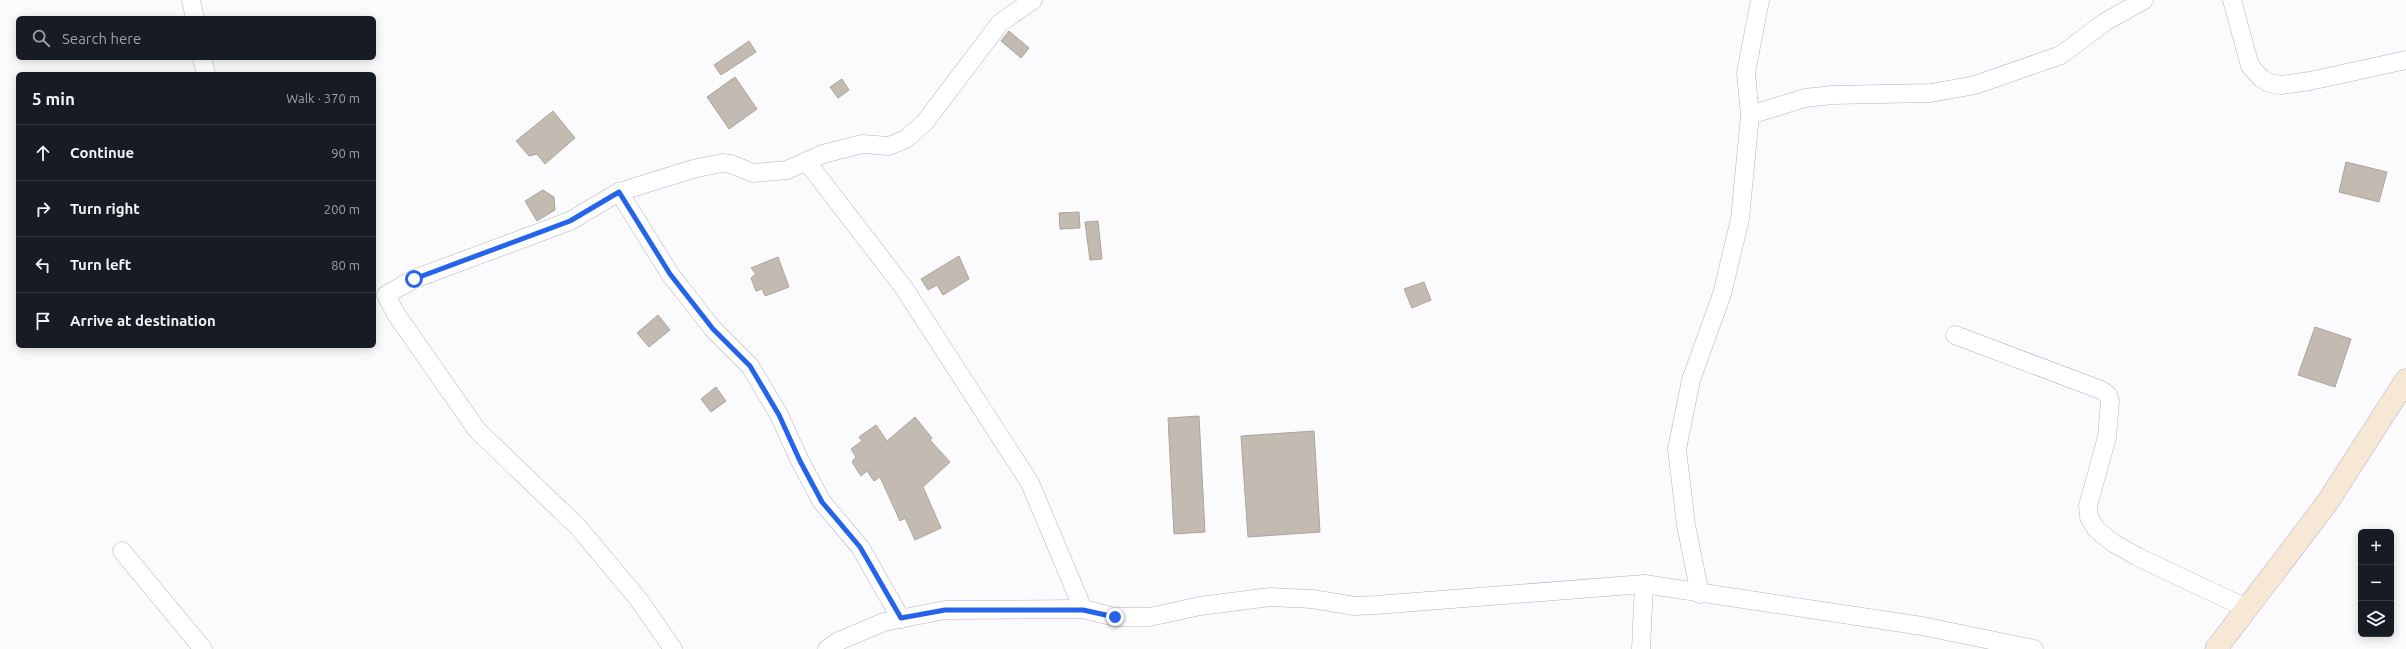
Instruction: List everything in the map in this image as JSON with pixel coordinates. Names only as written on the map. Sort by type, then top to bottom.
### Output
[{"type":"main road","points":[[2216,649],[2327,503],[2406,380]]},
{"type":"street","points":[[191,0],[195,16]]},
{"type":"street","points":[[673,649],[639,600],[578,528],[477,430],[396,314],[386,295],[414,279],[570,221],[619,192],[693,169],[722,163],[763,174],[787,170],[823,154],[862,144],[889,146],[906,139],[925,122],[1000,23],[1033,0]]},
{"type":"street","points":[[1700,594],[1686,525],[1677,450],[1691,380],[1722,294],[1740,219],[1750,115],[1746,73],[1760,0]]},
{"type":"street","points":[[1750,115],[1805,98],[1832,95],[1931,92],[1975,85],[2061,55],[2106,22],[2144,0]]},
{"type":"street","points":[[2232,0],[2250,66],[2261,78],[2269,83],[2281,85],[2310,81],[2406,60]]},
{"type":"street","points":[[202,60],[206,72]]},
{"type":"street","points":[[807,162],[904,288],[1030,482],[1083,610]]},
{"type":"street","points":[[619,192],[670,274],[713,329],[750,366],[779,415],[800,461],[822,502],[860,547],[901,618]]},
{"type":"street","points":[[1956,335],[2101,390],[2108,395],[2110,401],[2107,437],[2088,506],[2089,517],[2096,529],[2113,543],[2138,557],[2246,608]]},
{"type":"street","points":[[122,552],[203,649]]},
{"type":"street","points":[[1641,649],[1644,584]]},
{"type":"street","points":[[827,649],[839,641],[884,622],[945,610],[1083,610],[1115,617],[1150,617],[1200,606],[1270,597],[1312,599],[1355,606],[1644,584],[1700,594],[1922,626],[2034,649]]},
{"type":"building","points":[[1009,31],[1029,48],[1021,58],[1001,41]]},
{"type":"building","points":[[749,41],[756,52],[721,75],[714,65]]},
{"type":"building","points":[[735,77],[757,109],[729,129],[707,97]]},
{"type":"building","points":[[842,79],[849,90],[838,98],[830,87]]},
{"type":"building","points":[[553,111],[575,138],[545,164],[537,154],[529,156],[516,141]]},
{"type":"building","points":[[2346,162],[2387,172],[2379,202],[2339,192]]},
{"type":"building","points":[[543,190],[554,197],[555,210],[537,221],[525,201]]},
{"type":"building","points":[[1079,212],[1080,228],[1060,229],[1059,213]]},
{"type":"building","points":[[1098,221],[1102,259],[1090,260],[1085,222]]},
{"type":"building","points":[[959,256],[969,279],[943,295],[937,285],[928,290],[921,279]]},
{"type":"building","points":[[778,257],[789,287],[765,296],[762,289],[756,291],[751,278],[756,274],[751,268]]},
{"type":"building","points":[[1424,282],[1431,300],[1412,308],[1404,289]]},
{"type":"building","points":[[658,315],[670,330],[649,347],[637,333]]},
{"type":"building","points":[[2315,327],[2351,339],[2335,387],[2298,375]]},
{"type":"building","points":[[716,387],[726,401],[711,412],[701,399]]},
{"type":"building","points":[[1199,416],[1205,532],[1174,534],[1168,418]]},
{"type":"building","points":[[915,417],[932,438],[930,440],[950,462],[923,487],[941,528],[915,540],[905,518],[900,521],[880,477],[874,481],[867,471],[861,476],[852,462],[856,457],[851,449],[862,441],[859,437],[876,425],[887,441]]},
{"type":"building","points":[[1314,431],[1320,532],[1248,537],[1241,436]]},
{"type":"route","points":[[414,279],[570,221],[619,192],[630,209],[636,223],[670,274],[713,329],[750,366],[765,388],[800,461],[822,502],[860,547],[901,618],[945,610],[1083,610],[1115,617]]}]
